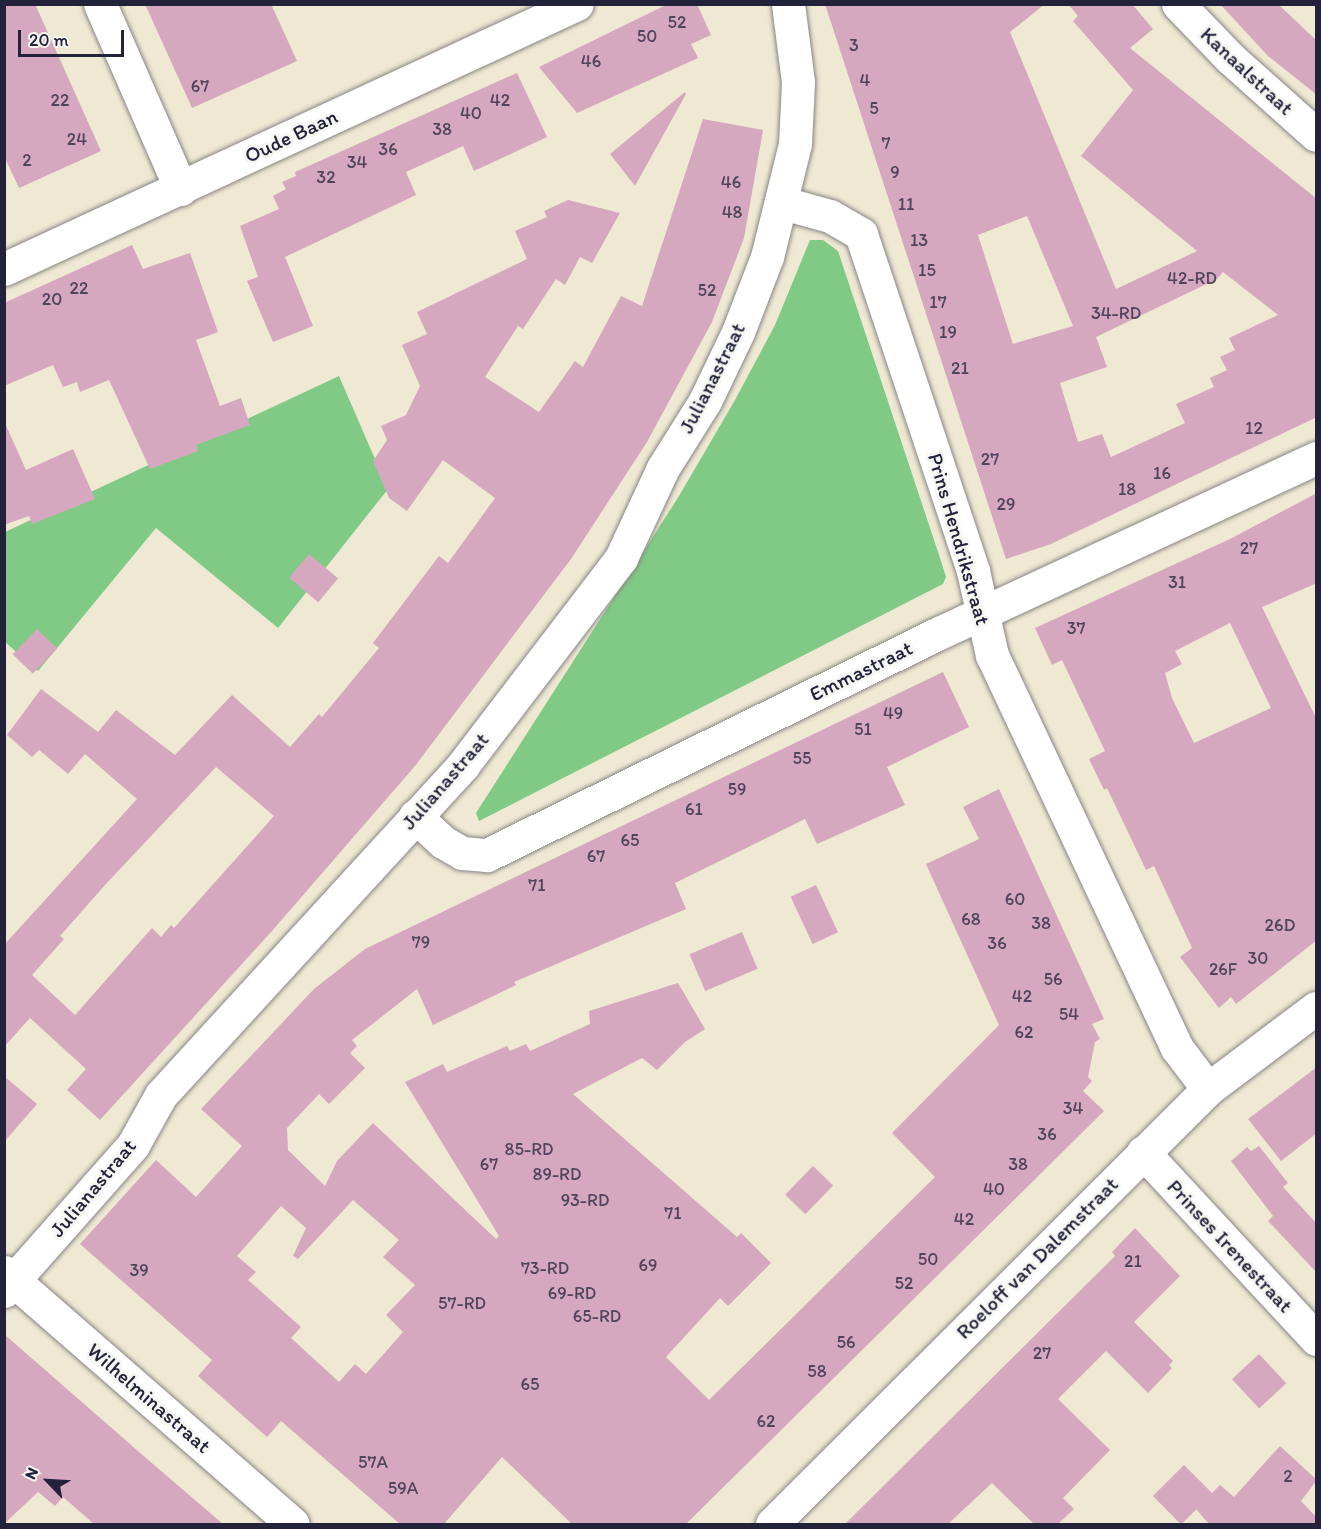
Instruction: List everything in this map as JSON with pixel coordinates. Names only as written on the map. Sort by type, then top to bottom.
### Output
[{"type":"street","points":[[100,4],[181,189]]},
{"type":"street","name":"Oude Baan","points":[[4,269],[578,4]]},
{"type":"street","points":[[783,203],[795,144],[798,82],[788,4]]},
{"type":"street","name":"Kanaalstraat","points":[[1178,4],[1230,58],[1317,135]]},
{"type":"street","name":"Prins Hendrikstraat","points":[[783,203],[830,216],[861,234],[973,571],[992,655],[1177,1048],[1208,1089]]},
{"type":"street","name":"Julianastraat","points":[[8,1281],[133,1144],[161,1095],[463,765],[621,558],[663,468],[705,401],[738,332],[783,203]]},
{"type":"street","name":"Emmastraat","points":[[415,816],[442,842],[462,853],[487,855],[982,615],[1317,458]]},
{"type":"street","name":"Roeloff van Dalemstraat","points":[[772,1524],[1208,1089],[1317,1008]]},
{"type":"street","name":"Prinses Irenestraat","points":[[1143,1152],[1317,1339]]},
{"type":"street","name":"Wilhelminastraat","points":[[8,1281],[293,1524]]},
{"type":"green space","points":[[810,240],[823,240],[838,251],[946,577],[943,584],[479,821],[476,813],[679,496],[735,400],[775,325]]},
{"type":"green space","points":[[339,376],[388,489],[278,628],[156,528],[38,671],[5,642],[5,532]]},
{"type":"building","points":[[4,4],[35,4],[101,151],[19,188],[4,156]]},
{"type":"building","points":[[145,4],[271,4],[297,61],[192,108]]},
{"type":"building","points":[[668,4],[697,4],[711,35],[691,44],[698,58],[577,113],[539,67]]},
{"type":"building","points":[[825,4],[1045,4],[1010,32],[1116,289],[1197,251],[1081,156],[1133,90],[1073,21],[1078,16],[1068,4],[1132,4],[1153,29],[1130,48],[1317,199],[1317,417],[1051,544],[1006,559]],"holes":[[[1027,216],[1073,326],[1013,344],[978,235]],[[1223,272],[1278,315],[1229,338],[1235,350],[1220,357],[1227,370],[1210,378],[1214,387],[1176,404],[1185,423],[1111,457],[1102,434],[1078,442],[1060,383],[1107,367],[1096,337],[1217,279]]]},
{"type":"building","points":[[1220,4],[1278,4],[1317,41],[1317,95],[1268,56]]},
{"type":"building","points":[[517,73],[547,137],[474,171],[463,146],[406,172],[416,195],[285,257],[313,326],[273,342],[247,281],[258,277],[240,226],[279,209],[273,196],[286,189],[282,182],[296,176],[295,172]]},
{"type":"building","points":[[685,92],[686,94],[635,186],[610,154]]},
{"type":"building","points":[[703,119],[763,130],[744,238],[712,322],[647,442],[571,559],[415,766],[272,931],[100,1120],[67,1090],[86,1069],[30,1018],[4,1047],[4,945],[137,799],[85,754],[68,774],[39,750],[32,757],[7,735],[41,689],[98,732],[116,710],[175,755],[232,695],[290,747],[319,714],[322,717],[379,648],[373,643],[439,556],[448,563],[495,498],[443,460],[407,511],[389,498],[373,461],[387,440],[381,426],[406,415],[420,386],[402,345],[427,334],[417,312],[527,259],[515,231],[547,217],[544,211],[568,200],[620,213],[592,263],[580,257],[565,285],[556,279],[523,329],[518,326],[485,377],[539,412],[575,361],[583,367],[621,296],[642,306]],"holes":[[[216,767],[274,816],[174,928],[171,925],[161,937],[152,928],[75,1015],[32,975],[64,939],[60,936],[105,885]]]},
{"type":"building","points":[[132,245],[143,269],[190,253],[218,332],[196,340],[220,406],[241,398],[250,425],[196,445],[198,451],[150,469],[109,380],[80,392],[77,382],[63,387],[53,365],[4,386],[4,303]]},
{"type":"building","points":[[4,421],[26,470],[73,449],[95,499],[32,524],[29,516],[4,525]]},
{"type":"building","points":[[1317,493],[1317,583],[1262,607],[1317,720],[1317,940],[1236,1004],[1231,997],[1219,1008],[1180,957],[1192,948],[1154,866],[1146,870],[1107,788],[1104,790],[1089,759],[1105,751],[1062,660],[1052,665],[1035,628],[1230,539]],"holes":[[[1230,623],[1271,708],[1194,743],[1172,698],[1165,673],[1182,664],[1175,651]]]},
{"type":"building","points":[[309,554],[338,578],[318,602],[289,578]]},
{"type":"building","points":[[37,629],[57,648],[33,674],[13,654]]},
{"type":"building","points":[[943,672],[969,727],[887,767],[905,805],[817,844],[805,819],[675,883],[686,909],[514,982],[516,985],[433,1025],[417,989],[352,1040],[357,1046],[350,1053],[365,1068],[329,1104],[319,1094],[287,1128],[288,1150],[325,1186],[337,1161],[373,1123],[496,1239],[499,1236],[405,1082],[443,1064],[447,1072],[507,1046],[510,1051],[526,1044],[530,1051],[590,1024],[589,1011],[678,983],[705,1029],[685,1042],[657,1070],[642,1058],[573,1094],[737,1237],[741,1233],[771,1263],[728,1306],[720,1298],[666,1357],[709,1400],[935,1177],[892,1133],[999,1025],[926,864],[979,839],[963,807],[999,789],[1104,1019],[1092,1024],[1100,1039],[1095,1042],[1088,1077],[1092,1081],[1083,1091],[1104,1111],[686,1524],[572,1524],[502,1457],[444,1524],[400,1524],[281,1421],[267,1437],[198,1376],[212,1360],[80,1244],[156,1160],[196,1197],[242,1146],[201,1109],[314,989],[365,949]],"holes":[[[353,1200],[399,1240],[383,1257],[415,1285],[386,1315],[403,1332],[366,1374],[355,1364],[339,1382],[291,1338],[301,1327],[248,1280],[256,1272],[237,1256],[281,1206],[306,1228],[293,1256],[298,1259]]]},
{"type":"building","points":[[816,885],[838,932],[813,944],[791,897]]},
{"type":"building","points":[[742,932],[758,969],[705,991],[690,954]]},
{"type":"building","points":[[1317,1067],[1317,1133],[1281,1161],[1248,1119]]},
{"type":"building","points":[[4,1076],[37,1104],[4,1142]]},
{"type":"building","points":[[1259,1146],[1288,1183],[1283,1187],[1317,1224],[1317,1273],[1268,1221],[1273,1216],[1231,1161],[1247,1147],[1251,1151]]},
{"type":"building","points":[[813,1166],[833,1185],[805,1214],[785,1195]]},
{"type":"building","points":[[1135,1228],[1180,1276],[1134,1322],[1173,1361],[1169,1365],[1172,1368],[1148,1393],[1106,1351],[1058,1399],[1110,1450],[1063,1498],[1074,1509],[1058,1524],[1034,1524],[992,1483],[948,1524],[845,1524],[1115,1256],[1112,1252]]},
{"type":"building","points":[[4,1334],[223,1524],[94,1524],[63,1497],[55,1506],[38,1492],[4,1524]]},
{"type":"building","points":[[1259,1354],[1286,1383],[1259,1408],[1232,1379]]},
{"type":"building","points":[[1280,1446],[1317,1480],[1301,1501],[1317,1518],[1317,1524],[1209,1524],[1196,1509],[1220,1485],[1234,1497]]},
{"type":"building","points":[[1184,1465],[1212,1493],[1182,1524],[1153,1496]]}]
